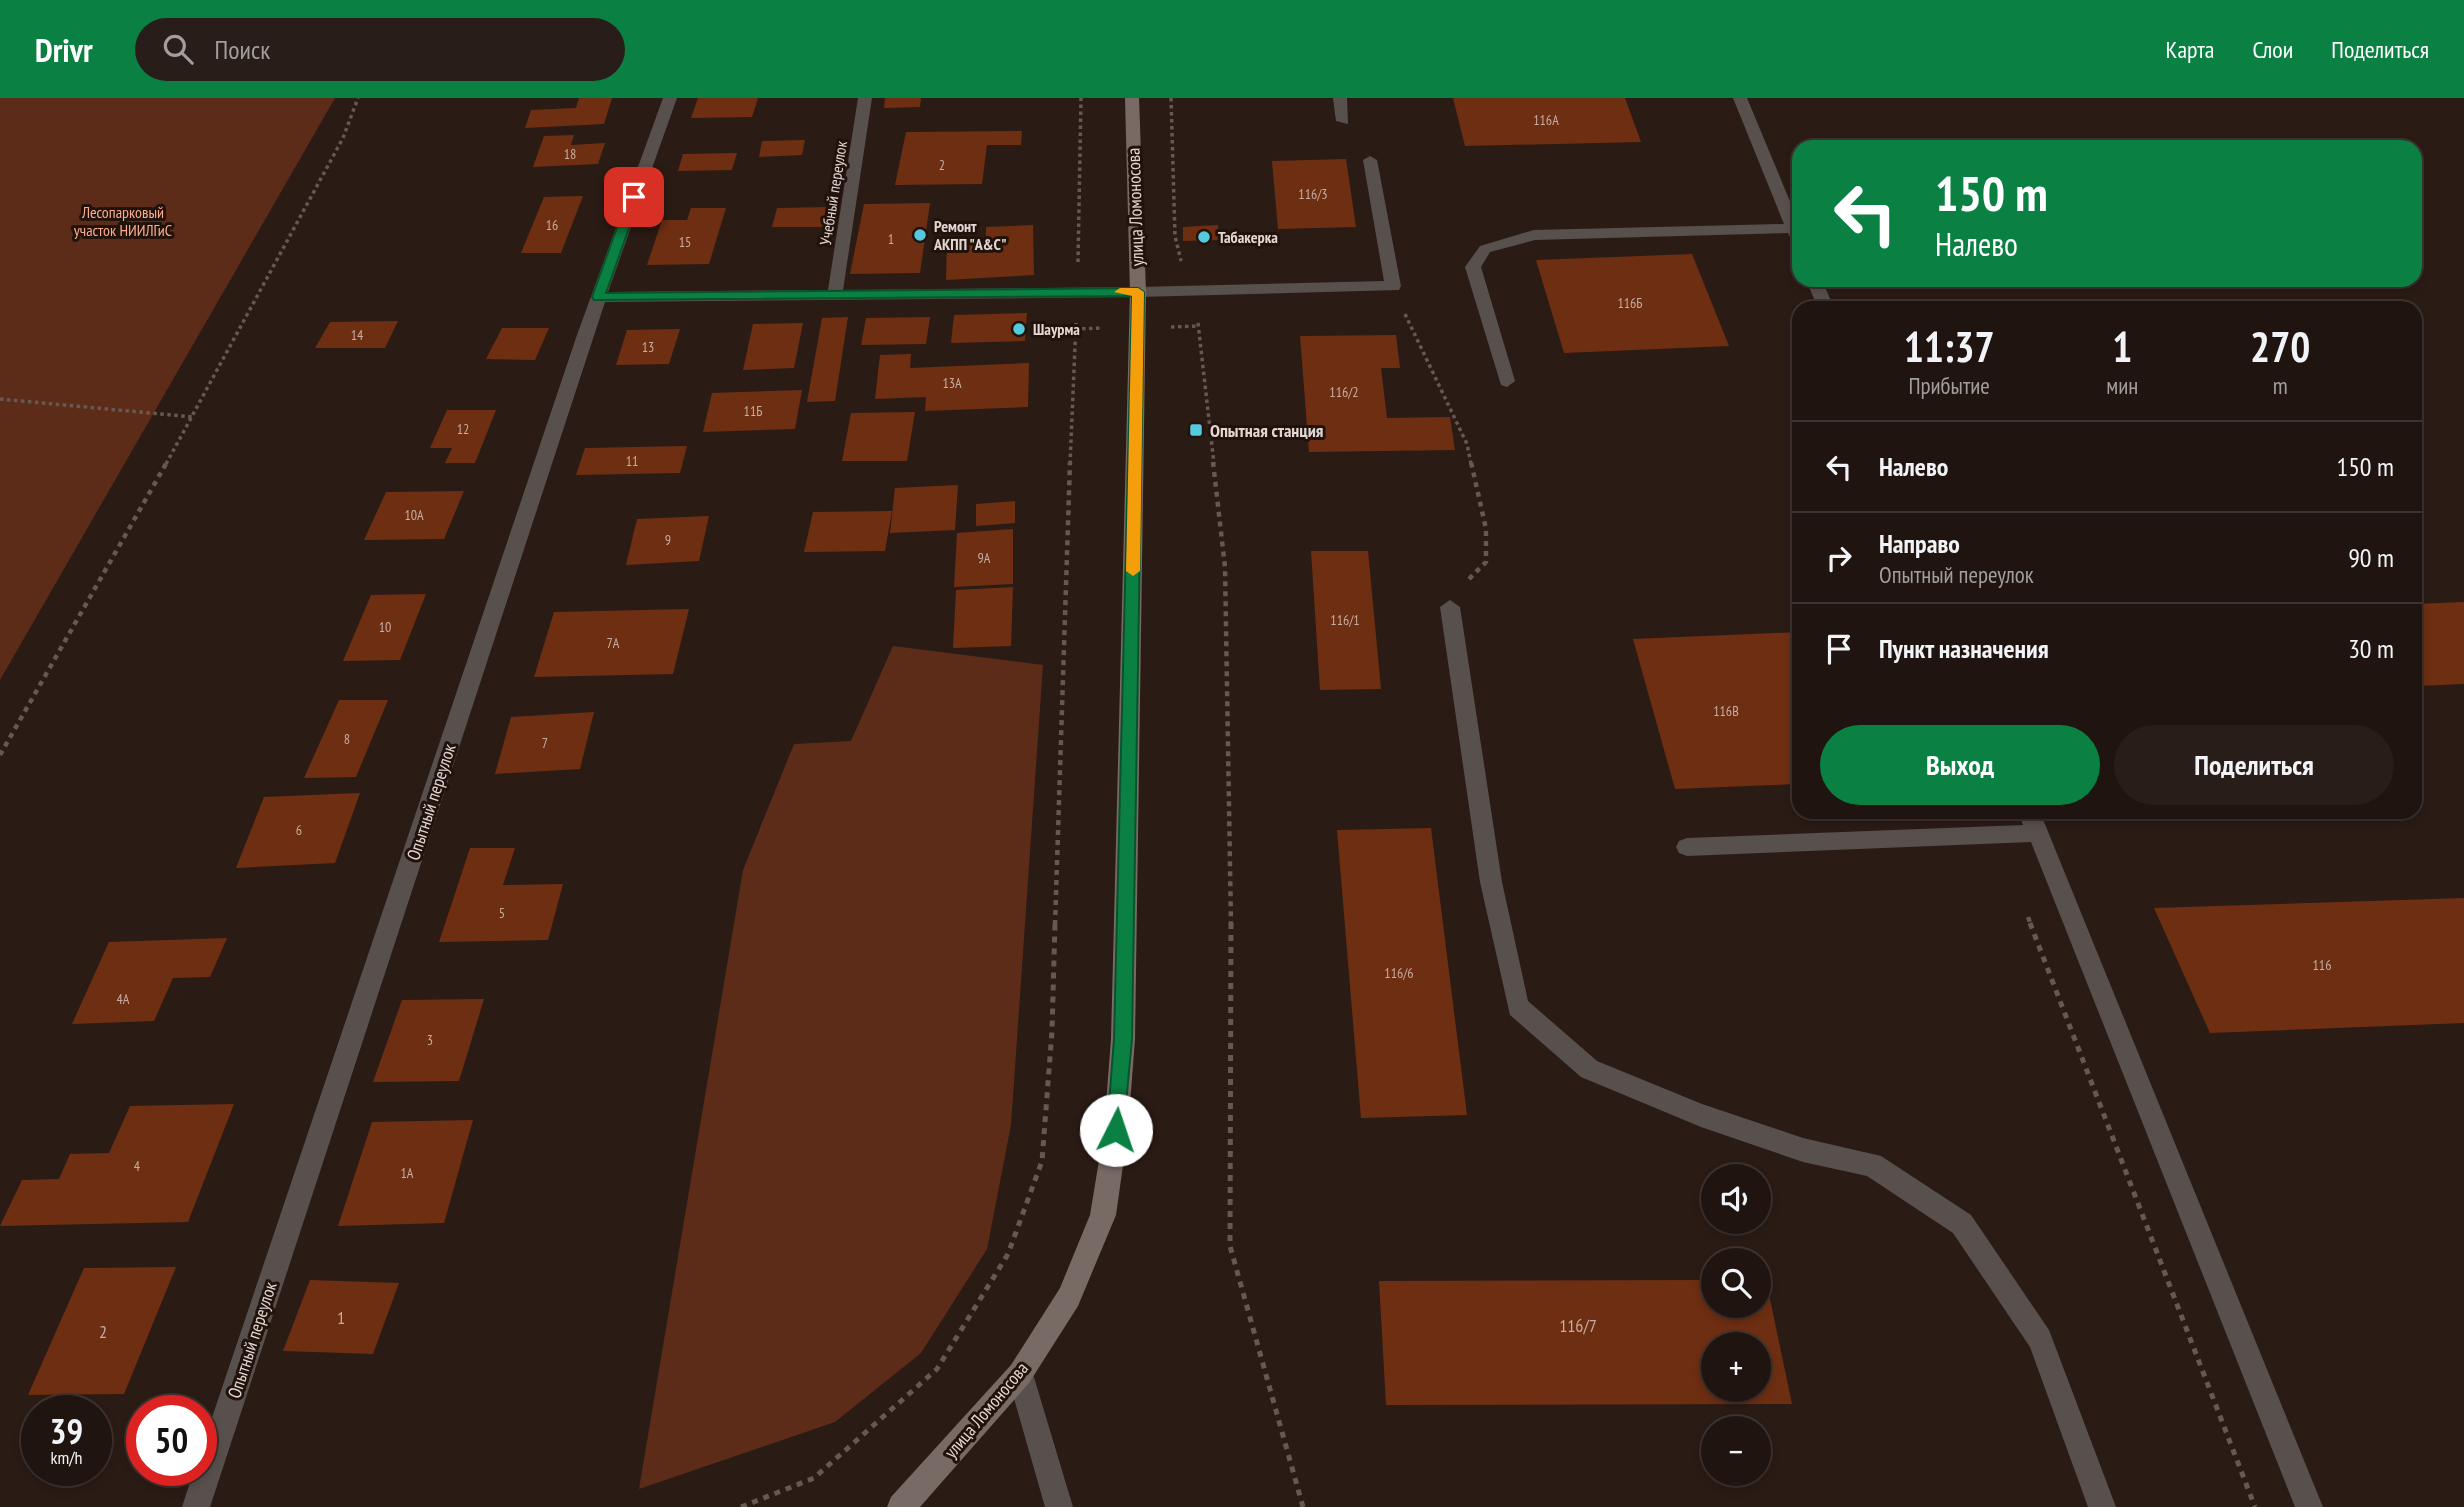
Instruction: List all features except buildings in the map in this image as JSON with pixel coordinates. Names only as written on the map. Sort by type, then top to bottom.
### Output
[{"type":"main road","name":"улица Ломоносова","points":[[901,1506],[1020,1374],[1069,1297],[1102,1215],[1116,1130],[1123,1039],[1138,292],[1132,98]]},
{"type":"street","name":"Опытный переулок","points":[[196,1507],[598,297],[670,98]]},
{"type":"street","name":"Учебный переулок","points":[[835,293],[865,98]]},
{"type":"street","points":[[1340,98],[1343,121]]},
{"type":"street","points":[[1740,98],[1792,225]]},
{"type":"street","points":[[598,297],[1138,292],[1393,286],[1370,160]]},
{"type":"street","points":[[1507,382],[1473,267],[1485,248],[1534,235],[1792,235]]},
{"type":"street","points":[[1450,607],[1491,882],[1518,1007],[1589,1069],[1701,1115],[1803,1150],[1872,1165],[1962,1224],[2040,1339],[2102,1507]]},
{"type":"street","points":[[1688,847],[2034,822],[2309,1507]]},
{"type":"street","points":[[1020,1374],[1059,1507]]},
{"type":"path","points":[[0,755],[193,418],[343,138],[358,98]]},
{"type":"path","points":[[740,1507],[814,1478],[937,1369],[1009,1254],[1042,1161],[1052,1031],[1081,98]]},
{"type":"path","points":[[1171,98],[1175,236],[1199,326],[1224,567],[1231,858],[1230,1246],[1303,1507]]},
{"type":"path","points":[[1393,286],[1467,444],[1486,530],[1486,562],[1467,581],[1450,607]]},
{"type":"path","points":[[0,399],[193,418]]},
{"type":"path","points":[[2026,912],[2255,1507]]},
{"type":"green space","name":"Лесопарковый участок НИИЛГиС","points":[[0,98],[335,98],[0,680]]},
{"type":"green space","points":[[893,646],[1043,665],[1011,1125],[987,1249],[921,1353],[835,1422],[639,1489],[743,870],[794,744],[851,741]]},
{"type":"slow traffic","points":[[1120,292],[1138,292],[1133,571]]},
{"type":"place","name":"Ремонт АКПП \"A&C\"","points":[[920,235]]},
{"type":"place","name":"Табакерка","points":[[1204,237]]},
{"type":"place","name":"Шаурма","points":[[1019,329]]},
{"type":"place","name":"Опытная станция","points":[[1196,430]]},
{"type":"route","points":[[634,197],[598,297],[1138,292],[1123,1039],[1116,1130]]}]
